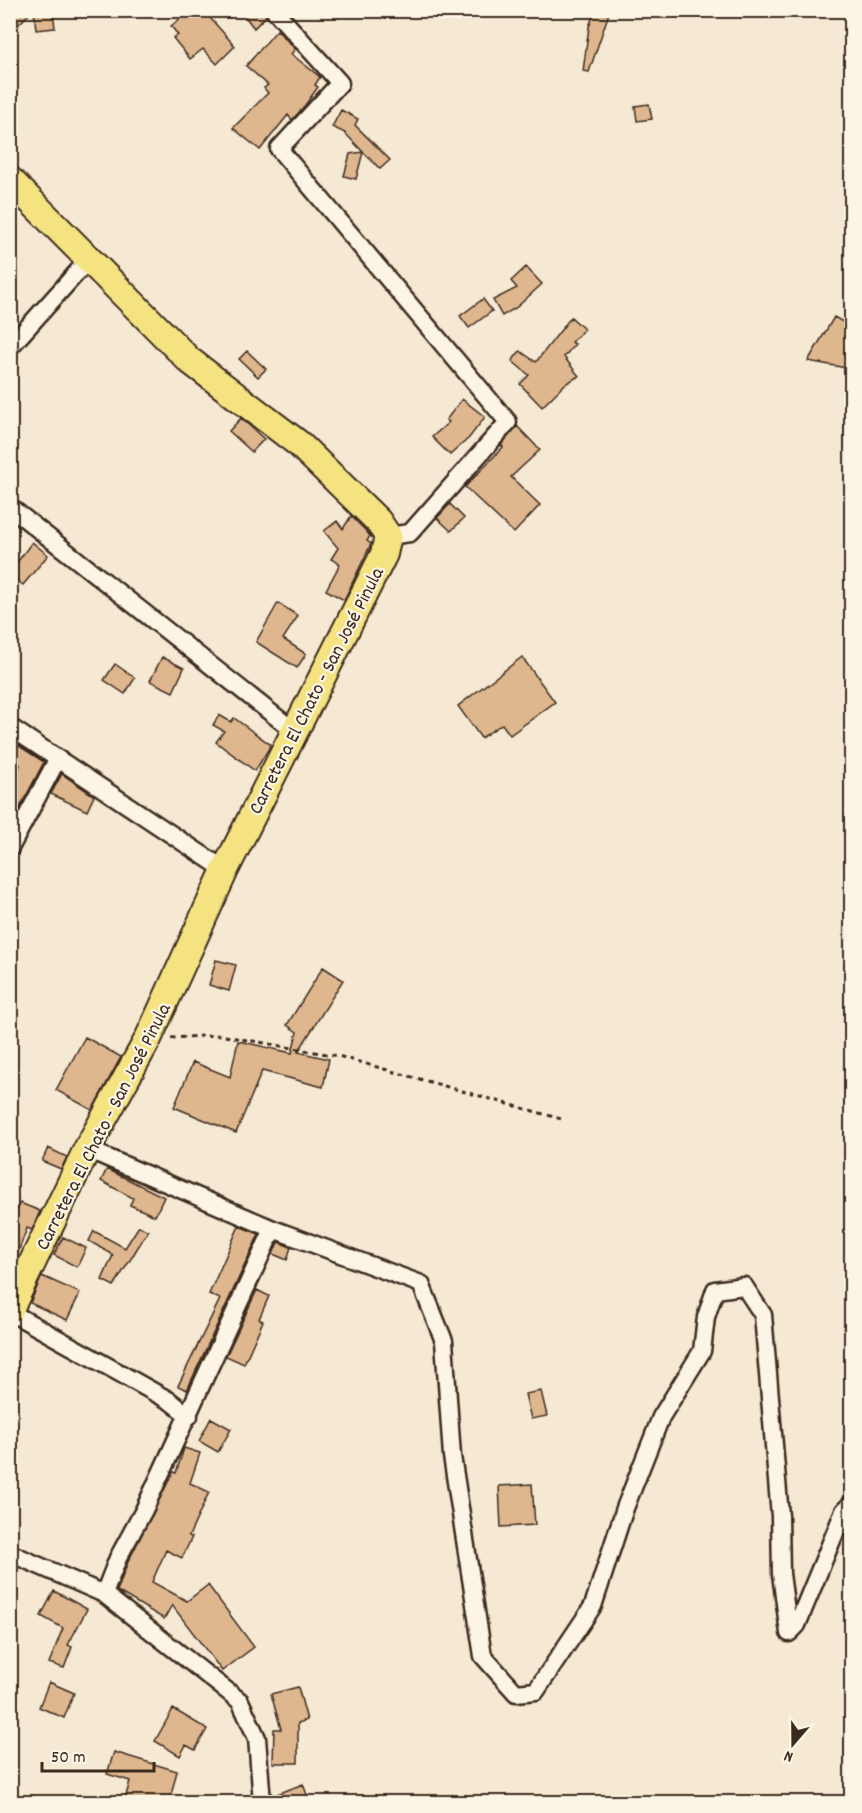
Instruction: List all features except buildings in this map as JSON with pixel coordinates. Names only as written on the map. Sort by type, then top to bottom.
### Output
[{"type":"main road","points":[[10,180],[189,360],[299,444],[378,521],[388,536]]},
{"type":"main road","name":"Carretera El Chato - San José Pinula","points":[[10,1311],[87,1149],[148,1039],[225,870],[384,554],[388,536]]},
{"type":"street","points":[[274,10],[340,83],[279,149],[508,422],[410,533],[388,536]]},
{"type":"street","points":[[10,347],[89,259]]},
{"type":"street","points":[[10,507],[294,731]]},
{"type":"street","points":[[10,728],[225,870]]},
{"type":"street","points":[[10,848],[57,760]]},
{"type":"street","points":[[87,1149],[273,1229],[421,1284],[444,1341],[453,1456],[483,1656],[516,1693],[536,1691],[593,1606],[625,1508],[661,1417],[702,1351],[706,1317],[715,1290],[744,1286],[763,1315],[780,1516],[781,1574],[789,1633],[797,1625],[844,1511],[852,1503]]},
{"type":"street","points":[[104,1594],[118,1558],[189,1416],[273,1229]]},
{"type":"street","points":[[10,1311],[161,1396],[189,1416]]},
{"type":"street","points":[[10,1553],[104,1594],[240,1701],[257,1738],[262,1803]]},
{"type":"path","points":[[148,1039],[219,1035],[328,1054],[565,1120]]}]
